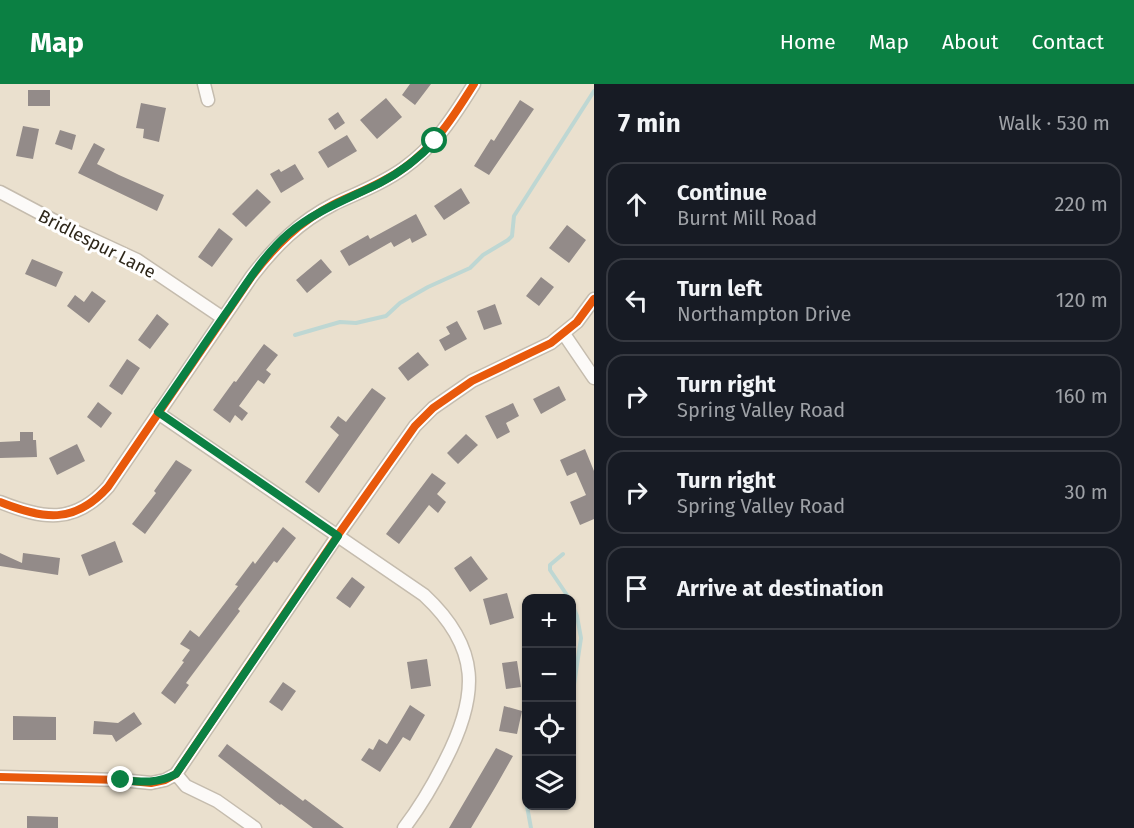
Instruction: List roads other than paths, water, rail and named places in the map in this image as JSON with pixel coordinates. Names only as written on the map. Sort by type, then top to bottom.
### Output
[{"type":"street","points":[[204,84],[208,100]]},
{"type":"street","points":[[0,502],[25,512],[54,516],[70,514],[98,498],[108,487],[252,276],[273,249],[307,220],[332,205],[382,182],[410,163],[429,147],[448,125],[474,84]]},
{"type":"street","name":"Bridlespur Lane","points":[[0,192],[51,220],[137,260],[223,318]]},
{"type":"street","points":[[0,777],[121,780],[151,783],[165,780],[176,774],[415,426],[433,408],[472,381],[536,351],[564,334],[577,322],[594,299]]},
{"type":"street","points":[[564,334],[594,378]]},
{"type":"street","points":[[158,412],[424,595],[452,625],[461,643],[468,667],[470,687],[466,712],[452,748],[434,783],[404,828]]},
{"type":"street","points":[[176,774],[186,786],[217,801],[255,828]]},
{"type":"waterway","points":[[295,335],[340,322],[356,323],[386,316],[400,303],[470,268],[483,255],[508,240],[512,236],[514,216],[594,91]]},
{"type":"waterway","points":[[563,554],[550,565],[550,570],[566,594]]},
{"type":"waterway","points":[[576,614],[581,638],[576,671]]},
{"type":"waterway","points":[[528,810],[531,828]]}]
